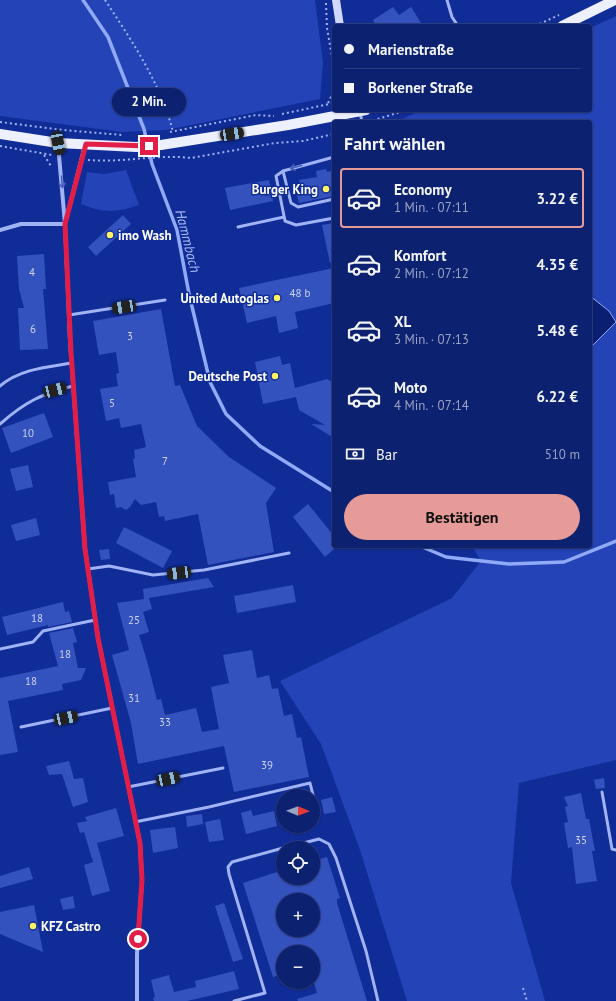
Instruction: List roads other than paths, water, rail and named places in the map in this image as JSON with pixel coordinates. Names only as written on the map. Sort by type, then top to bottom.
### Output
[{"type":"main road","points":[[336,0],[340,24]]},
{"type":"main road","points":[[566,24],[615,0]]},
{"type":"main road","points":[[0,134],[58,143],[136,147],[175,143],[362,114]]},
{"type":"street","points":[[58,143],[65,224],[73,386],[88,569],[95,620],[140,843],[142,880],[137,954],[137,1001]]},
{"type":"street","points":[[65,224],[86,144]]},
{"type":"street","points":[[0,230],[21,224],[65,224]]},
{"type":"lane","points":[[447,0],[452,17],[457,24]]},
{"type":"lane","points":[[332,158],[283,171],[276,176],[285,221],[296,225],[332,218]]},
{"type":"lane","points":[[283,171],[291,203],[298,207],[332,199]]},
{"type":"lane","points":[[238,227],[284,217]]},
{"type":"lane","points":[[69,315],[165,300]]},
{"type":"lane","points":[[0,386],[9,378],[20,373],[72,363]]},
{"type":"lane","points":[[0,424],[28,401],[55,390],[73,386]]},
{"type":"lane","points":[[88,569],[109,566],[146,575],[159,575],[204,570],[289,553]]},
{"type":"lane","points":[[0,649],[33,642],[43,631],[95,620]]},
{"type":"lane","points":[[21,728],[112,708]]},
{"type":"lane","points":[[128,788],[223,768]]},
{"type":"lane","points":[[286,789],[310,783],[312,789]]},
{"type":"lane","points":[[135,822],[208,808],[276,791]]},
{"type":"lane","points":[[602,792],[612,849],[616,850]]},
{"type":"lane","points":[[312,841],[320,839],[329,844],[344,879],[366,951],[378,1001]]},
{"type":"lane","points":[[234,1001],[266,992],[228,867],[232,862],[276,850]]},
{"type":"waterway","name":"Hammbach","points":[[83,0],[108,37],[144,129],[152,164],[177,230],[189,294],[210,382],[226,414],[260,446],[332,491]]},
{"type":"waterway","name":"Hammbach","points":[[425,548],[446,557],[509,564],[564,562],[616,541]]},
{"type":"place","name":"Burger King","points":[[326,189]]},
{"type":"place","name":"imo Wash","points":[[110,235]]},
{"type":"place","name":"United Autoglas","points":[[277,298]]},
{"type":"place","name":"Deutsche Post","points":[[275,376]]},
{"type":"place","name":"KFZ Castro","points":[[33,926]]}]
